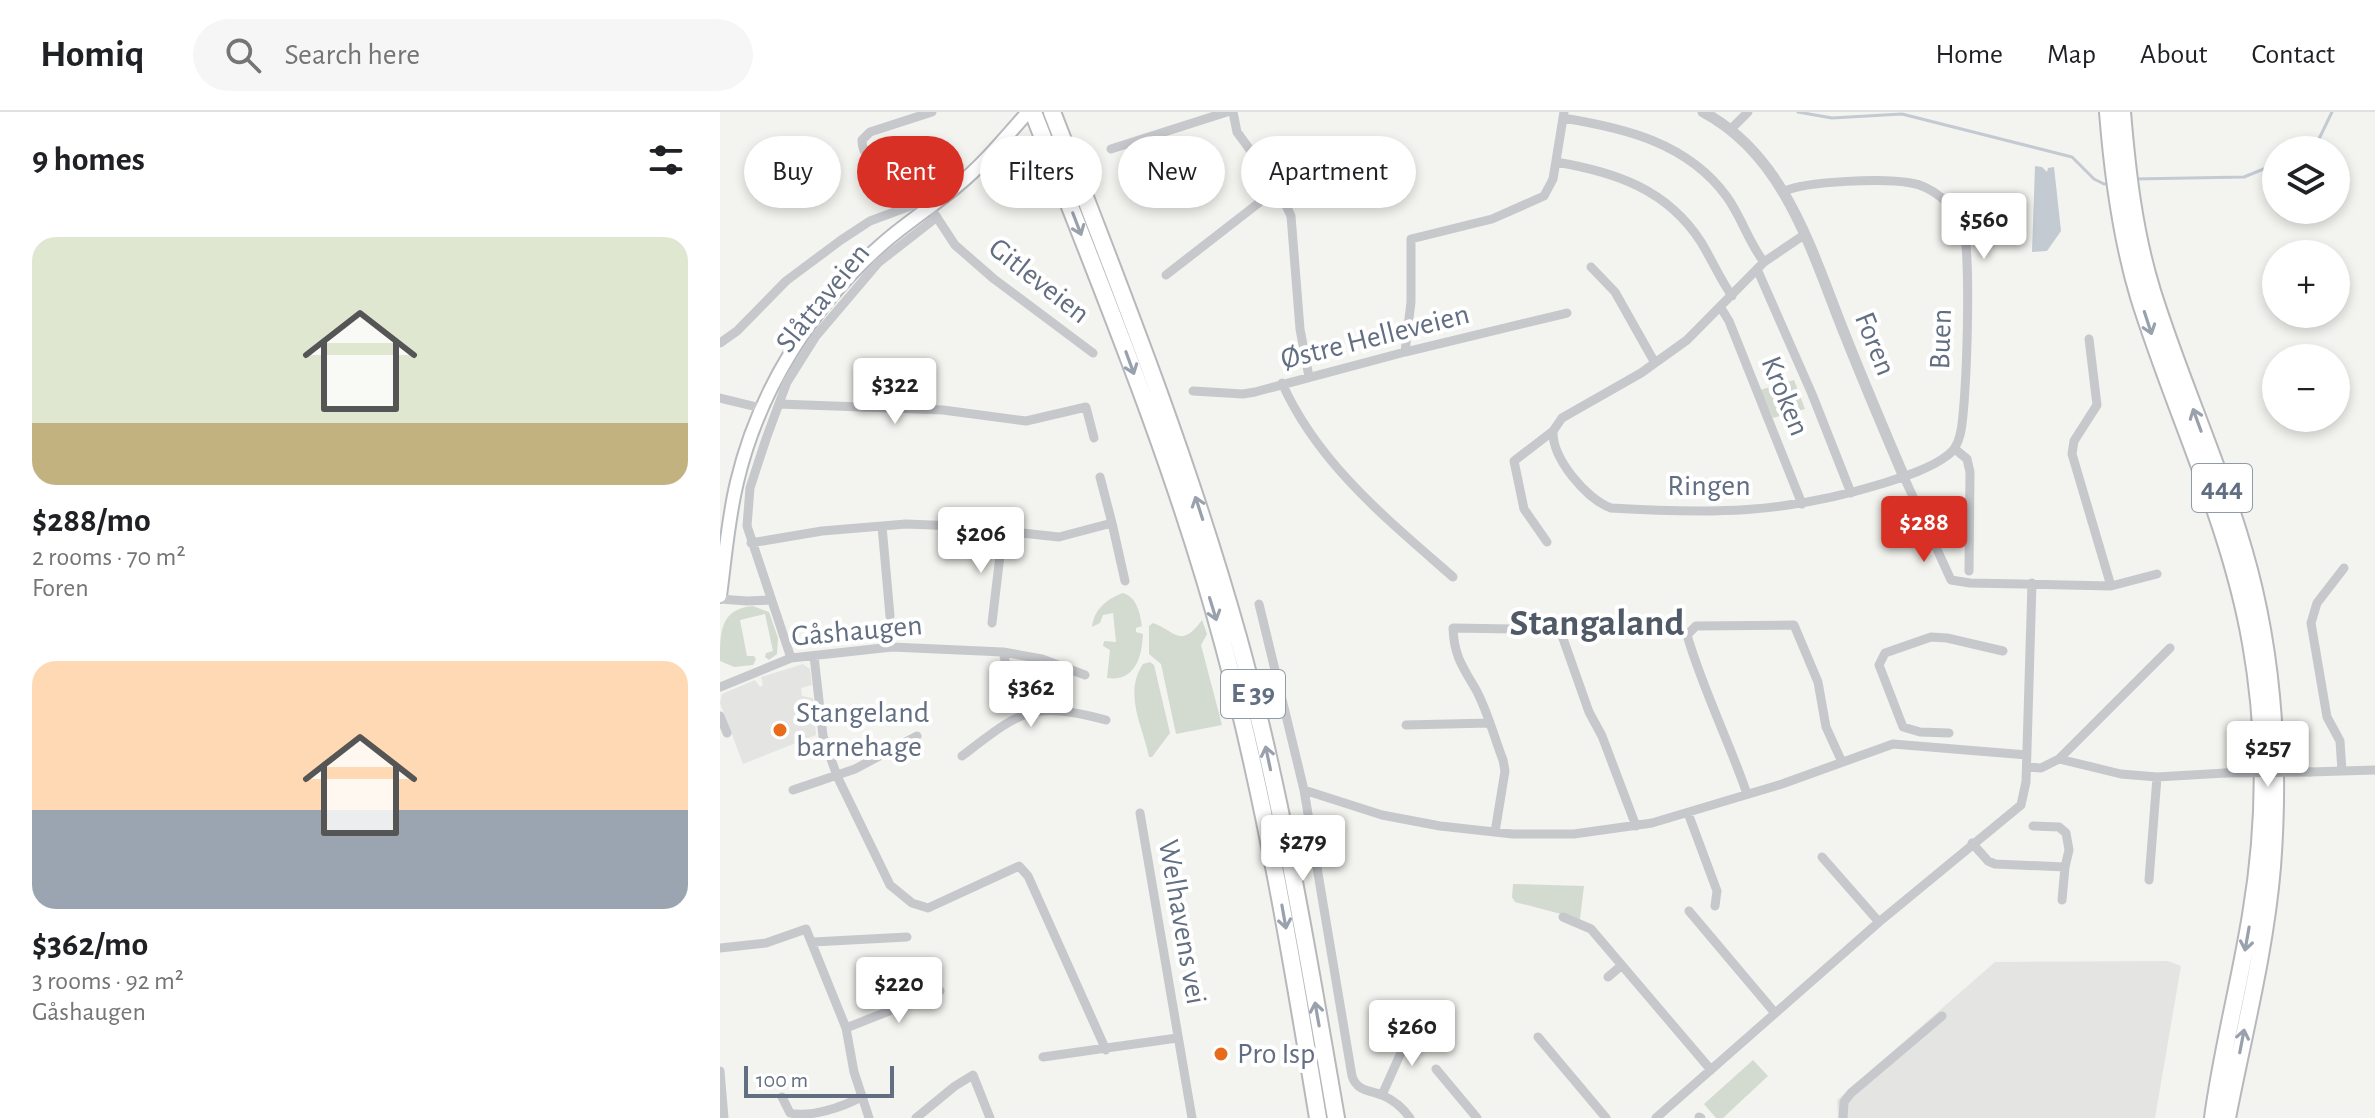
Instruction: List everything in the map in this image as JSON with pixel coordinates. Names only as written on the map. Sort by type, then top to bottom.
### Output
[{"type":"highway","name":"E 39","points":[[1029,112],[1051,159],[1116,323],[1171,474],[1222,641],[1251,754],[1280,894],[1318,1118]]},
{"type":"highway","name":"E 39","points":[[1052,112],[1186,469],[1239,640],[1293,876],[1336,1118]]},
{"type":"highway","name":"444","points":[[2108,112],[2118,148],[2144,310],[2233,562],[2251,642],[2257,687],[2262,778],[2258,868],[2213,1118]]},
{"type":"highway","name":"444","points":[[2118,148],[2122,112]]},
{"type":"highway","name":"444","points":[[2128,219],[2237,529],[2254,589],[2271,693],[2275,767],[2271,870],[2262,938],[2227,1118]]},
{"type":"main road","points":[[720,597],[737,480],[761,408],[800,337],[832,294],[880,246],[933,212],[1029,112]]},
{"type":"street","points":[[720,342],[737,331],[786,281],[841,240],[870,221],[913,205],[902,188],[869,158],[862,147],[862,140],[870,132],[932,112]]},
{"type":"street","points":[[1111,149],[1227,112]]},
{"type":"street","points":[[1233,112],[1241,137]]},
{"type":"street","name":"Foren","points":[[1703,112],[1731,129],[1752,149],[1784,191],[1904,477],[1951,580],[2032,583]]},
{"type":"street","points":[[1731,129],[1748,112]]},
{"type":"street","points":[[1405,352],[1411,302],[1411,239],[1492,219],[1544,196],[1550,187],[1564,115],[1642,136],[1695,163],[1728,198],[1761,266],[1851,493]]},
{"type":"street","points":[[1556,162],[1625,178],[1664,201],[1684,219],[1700,240],[1732,296]]},
{"type":"street","name":"Buen","points":[[1784,191],[1811,183],[1912,183],[1935,193],[1952,208],[1963,224],[1967,243],[1965,365],[1961,432],[1955,449]]},
{"type":"street","points":[[1166,275],[1252,208]]},
{"type":"street","points":[[1287,208],[1291,216],[1300,329],[1309,377]]},
{"type":"street","name":"Gitleveien","points":[[933,212],[955,245],[1026,304],[1093,353]]},
{"type":"street","name":"Slåttaveien","points":[[791,658],[751,543],[747,517],[750,488],[779,404],[797,365],[842,303],[878,263],[933,212]]},
{"type":"street","points":[[1547,542],[1524,509],[1514,461],[1553,431],[1562,418],[1655,363],[1687,340],[1761,266],[1804,235]]},
{"type":"street","points":[[1591,267],[1615,292],[1655,363]]},
{"type":"street","name":"Kroken","points":[[1721,308],[1729,321],[1802,504]]},
{"type":"street","name":"Østre Helleveien","points":[[1193,391],[1243,394],[1567,313]]},
{"type":"street","points":[[2089,339],[2097,405],[2074,441],[2072,454],[2111,586]]},
{"type":"street","points":[[1282,383],[1289,400],[1345,480],[1453,577]]},
{"type":"street","points":[[720,398],[761,408]]},
{"type":"street","points":[[779,404],[943,410],[1026,421],[1086,407],[1094,438]]},
{"type":"street","name":"Ringen","points":[[1553,431],[1552,443],[1556,452],[1598,503],[1611,508],[1696,513],[1755,511],[1851,493],[1904,477]]},
{"type":"street","points":[[1904,477],[1946,457],[1955,449],[1967,459],[1970,472],[1969,571]]},
{"type":"street","points":[[1100,477],[1125,581]]},
{"type":"street","points":[[751,543],[799,534],[882,526],[957,526],[1059,537],[1112,523]]},
{"type":"street","points":[[882,526],[890,616]]},
{"type":"street","points":[[992,623],[1003,530]]},
{"type":"street","points":[[2342,771],[2340,741],[2327,717],[2311,623],[2317,603],[2344,568]]},
{"type":"street","points":[[1656,1118],[1879,922],[2021,805],[2025,796],[2027,767],[2032,583],[2111,586],[2157,574]]},
{"type":"street","points":[[720,597],[771,600]]},
{"type":"street","points":[[1259,604],[1304,790],[1354,1083],[1361,1089],[1382,1095],[1410,1118]]},
{"type":"street","points":[[1747,794],[1690,645],[1687,635],[1696,626],[1794,625],[1818,682],[1826,727],[1842,762]]},
{"type":"street","points":[[1495,832],[1505,771],[1503,760],[1475,688],[1464,674],[1453,642],[1453,628],[1560,630],[1589,712],[1602,736],[1636,826]]},
{"type":"street","points":[[1949,733],[1920,732],[1903,727],[1879,661],[1885,653],[1931,637],[2003,651]]},
{"type":"street","name":"Gåshaugen","points":[[720,687],[791,658],[892,647],[1003,652],[1042,659],[1085,675]]},
{"type":"street","points":[[2027,767],[2041,768],[2059,759],[2170,648]]},
{"type":"street","points":[[1003,652],[1022,713]]},
{"type":"street","points":[[814,656],[823,736],[837,776],[890,885],[921,908],[935,906],[1019,866],[1028,876],[1106,1050]]},
{"type":"street","points":[[962,756],[1022,713],[1072,711],[1106,720]]},
{"type":"street","points":[[720,716],[727,733]]},
{"type":"street","points":[[1406,725],[1489,723]]},
{"type":"street","points":[[793,790],[855,769],[917,736]]},
{"type":"street","points":[[1304,790],[1382,815],[1440,826],[1495,832],[1574,834],[1636,826],[1688,813],[1879,748],[1908,744],[2027,755]]},
{"type":"street","points":[[2059,759],[2121,774],[2157,777],[2375,770]]},
{"type":"street","points":[[2149,880],[2157,777]]},
{"type":"street","name":"Welhavens vei","points":[[1140,813],[1192,1118]]},
{"type":"street","points":[[1688,813],[1717,891],[1715,906]]},
{"type":"street","points":[[2033,826],[2059,827],[2066,833],[2069,850],[2062,900]]},
{"type":"street","points":[[1972,843],[1988,861],[1995,864],[2065,867]]},
{"type":"street","points":[[1822,857],[1879,922]]},
{"type":"street","points":[[1689,911],[1775,1013]]},
{"type":"street","points":[[1563,917],[1591,929],[1711,1070]]},
{"type":"street","points":[[720,948],[766,943],[806,929],[846,1028],[861,1097],[869,1118]]},
{"type":"street","points":[[813,942],[907,937]]},
{"type":"street","points":[[1608,977],[1621,966]]},
{"type":"street","points":[[846,1028],[940,991]]},
{"type":"street","points":[[1843,1118],[1844,1102],[1851,1093],[1942,1016]]},
{"type":"street","points":[[1382,1095],[1412,1028]]},
{"type":"street","points":[[1538,1037],[1606,1118]]},
{"type":"street","name":"Welhavens vei","points":[[1043,1057],[1177,1038]]},
{"type":"street","points":[[1436,1069],[1477,1118]]},
{"type":"street","points":[[720,1071],[724,1118]]},
{"type":"street","points":[[916,1118],[973,1075],[990,1118]]},
{"type":"street","points":[[782,1097],[790,1113],[804,1117],[817,1115],[861,1097]]},
{"type":"shaded area","points":[[2035,166],[2047,172],[2048,168],[2054,167],[2061,231],[2047,251],[2032,252]]},
{"type":"shaded area","points":[[1794,380],[1805,409],[1773,418],[1760,390]]},
{"type":"shaded area","points":[[1123,593],[1132,598],[1139,611],[1142,626],[1136,628],[1136,632],[1143,634],[1141,651],[1130,672],[1117,678],[1107,678],[1110,650],[1103,646],[1104,641],[1116,642],[1113,613],[1103,615],[1100,623],[1092,627],[1095,615],[1102,606]]},
{"type":"shaded area","points":[[753,606],[769,612],[778,638],[777,654],[769,660],[765,657],[766,653],[773,651],[765,614],[740,620],[747,656],[756,659],[753,665],[734,667],[720,661],[722,632],[728,617],[742,608]]},
{"type":"shaded area","points":[[1202,620],[1207,634],[1201,645],[1222,725],[1176,734],[1161,664],[1149,654],[1149,626],[1153,623],[1183,636]]},
{"type":"shaded area","points":[[1150,662],[1154,665],[1170,733],[1152,757],[1149,757],[1135,698],[1137,675],[1143,664]]},
{"type":"shaded area","points":[[803,664],[810,669],[812,685],[801,688],[802,696],[813,698],[816,735],[743,764],[720,703],[722,694],[755,680],[760,687],[763,685],[761,677]]},
{"type":"shaded area","points":[[1513,884],[1584,886],[1580,919],[1515,902],[1512,897]]},
{"type":"shaded area","points":[[2168,961],[2181,966],[2155,1118],[1838,1118],[1837,1100],[1995,962]]},
{"type":"shaded area","points":[[1753,1060],[1768,1076],[1723,1118],[1716,1118],[1704,1104]]},
{"type":"waterway","points":[[1798,112],[1832,118],[1902,114],[2072,157],[2094,179],[2104,184],[2111,183]]},
{"type":"waterway","points":[[2320,136],[2332,112]]},
{"type":"waterway","points":[[2134,179],[2244,177],[2262,170]]},
{"type":"place","name":"Stangeland barnehage","points":[[780,730]]},
{"type":"place","name":"Pro Isp","points":[[1221,1054]]},
{"type":"district","name":"Stangaland","points":[[1597,624]]}]
